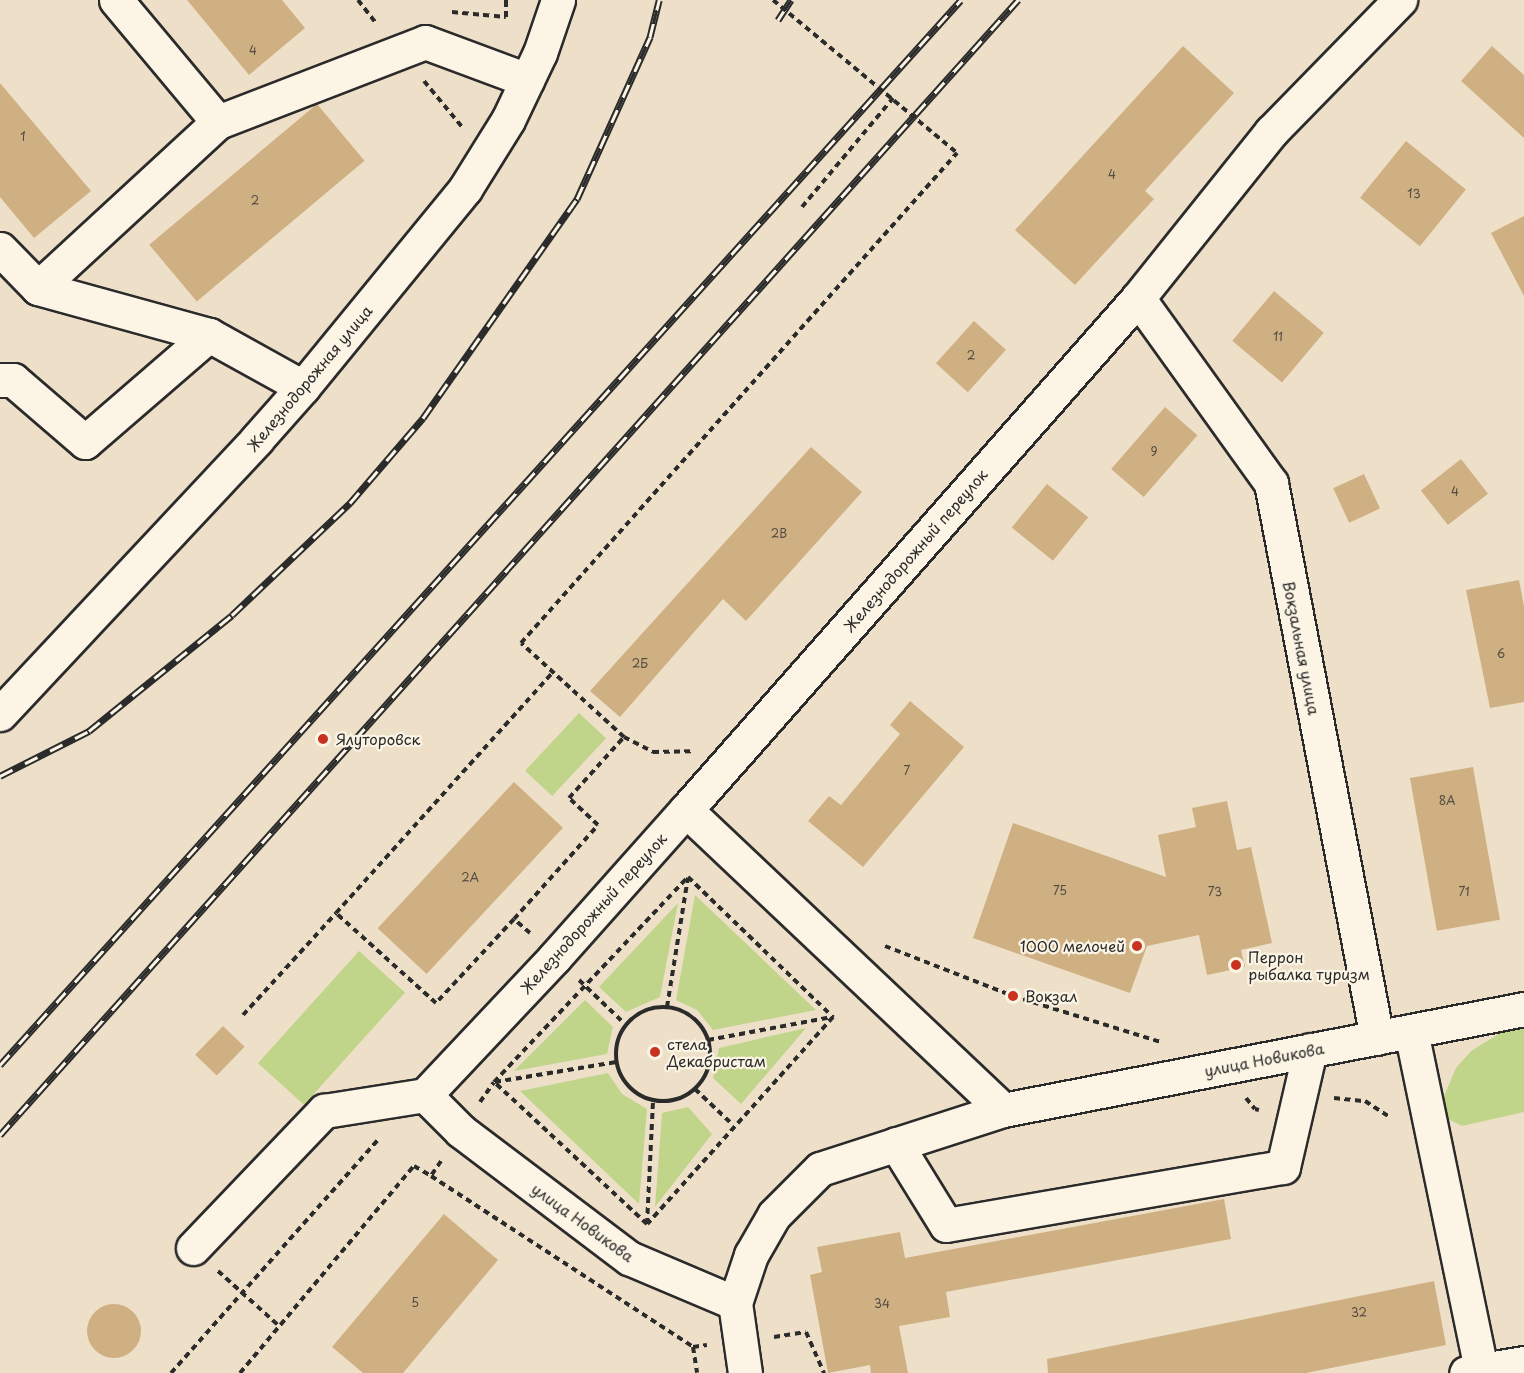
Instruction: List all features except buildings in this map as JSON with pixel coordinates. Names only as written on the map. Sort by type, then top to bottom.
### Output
[{"type":"street","points":[[116,0],[218,122]]},
{"type":"street","name":"Железнодорожная улица","points":[[0,714],[303,387],[465,189],[508,120],[540,53],[558,0]]},
{"type":"street","name":"Железнодорожный переулок","points":[[425,1095],[555,957],[1138,298],[1271,132],[1400,0]]},
{"type":"street","points":[[38,288],[218,122],[425,42],[526,80]]},
{"type":"street","points":[[0,249],[38,288],[209,334],[303,387]]},
{"type":"street","name":"Вокзальная улица","points":[[1138,298],[1271,483],[1377,1038]]},
{"type":"street","points":[[0,380],[13,380],[85,442],[209,334]]},
{"type":"street","points":[[686,810],[1003,1110]]},
{"type":"street","name":"улица Новикова","points":[[425,1095],[461,1131],[629,1258],[735,1303],[751,1254],[774,1215],[820,1168],[1003,1110],[1524,1009]]},
{"type":"street","points":[[1411,1031],[1474,1372],[1524,1363]]},
{"type":"street","points":[[896,1144],[946,1225],[1283,1167],[1310,1050]]},
{"type":"street","points":[[193,1248],[324,1111],[425,1095]]},
{"type":"street","points":[[735,1303],[745,1373]]},
{"type":"path","points":[[358,0],[486,155]]},
{"type":"path","points":[[450,12],[506,17],[506,0]]},
{"type":"path","points":[[725,766],[699,752],[653,752],[624,737],[521,644],[957,153],[894,98],[773,0]]},
{"type":"path","points":[[802,207],[894,98]]},
{"type":"path","points":[[243,1015],[552,673]]},
{"type":"path","points":[[336,913],[436,1004],[598,825],[569,798],[624,737]]},
{"type":"path","points":[[494,1082],[688,877]]},
{"type":"path","points":[[667,1007],[688,877]]},
{"type":"path","points":[[688,877],[833,1017]]},
{"type":"path","points":[[514,919],[626,1025]]},
{"type":"path","points":[[878,943],[1013,996],[1150,1040],[1168,1043]]},
{"type":"path","points":[[667,1007],[692,1017],[702,1028],[708,1040],[709,1066],[695,1089],[683,1097],[668,1101],[653,1101],[640,1096],[629,1087],[616,1062],[618,1043],[626,1025],[637,1015],[651,1008],[667,1007]]},
{"type":"path","points":[[708,1040],[833,1017]]},
{"type":"path","points":[[647,1224],[733,1125],[833,1017]]},
{"type":"path","points":[[494,1082],[616,1062]]},
{"type":"path","points":[[1234,1064],[1246,1098],[1255,1109],[1269,1112],[1329,1098],[1365,1101],[1390,1115],[1393,1126]]},
{"type":"path","points":[[494,1082],[647,1224]]},
{"type":"path","points":[[695,1089],[733,1125]]},
{"type":"path","points":[[647,1224],[653,1101]]},
{"type":"path","points":[[171,1373],[379,1139]]},
{"type":"path","points":[[240,1373],[414,1166],[431,1176]]},
{"type":"path","points":[[193,1248],[279,1326]]},
{"type":"green space","points":[[579,713],[606,738],[552,796],[525,771]]},
{"type":"green space","points":[[695,895],[816,1010],[713,1030],[697,1010],[676,1000]]},
{"type":"green space","points":[[678,903],[660,997],[626,1012],[599,987]]},
{"type":"green space","points":[[359,951],[405,992],[304,1105],[258,1063]]},
{"type":"green space","points":[[585,1000],[613,1027],[607,1054],[514,1071]]},
{"type":"green space","points":[[1524,1027],[1524,1112],[1462,1126],[1448,1119],[1442,1101],[1456,1068],[1471,1051],[1505,1030]]},
{"type":"green space","points":[[806,1028],[741,1104],[713,1078],[719,1048]]},
{"type":"green space","points":[[608,1073],[622,1094],[647,1109],[639,1204],[520,1091]]},
{"type":"green space","points":[[688,1107],[712,1134],[655,1207],[662,1113]]},
{"type":"railway","points":[[0,776],[89,731],[232,615],[350,503],[423,418],[577,199],[650,37],[659,0]]},
{"type":"railway","points":[[778,20],[791,0]]},
{"type":"railway","points":[[0,1065],[961,0]]},
{"type":"railway","points":[[0,1135],[1018,0]]},
{"type":"place","name":"Ялуторовск","points":[[323,739]]},
{"type":"place","name":"1000 мелочей","points":[[1137,946]]},
{"type":"place","name":"Перрон рыбалка туризм","points":[[1236,965]]},
{"type":"place","name":"Вокзал","points":[[1013,996]]},
{"type":"place","name":"стела Декабристам","points":[[655,1052]]}]
